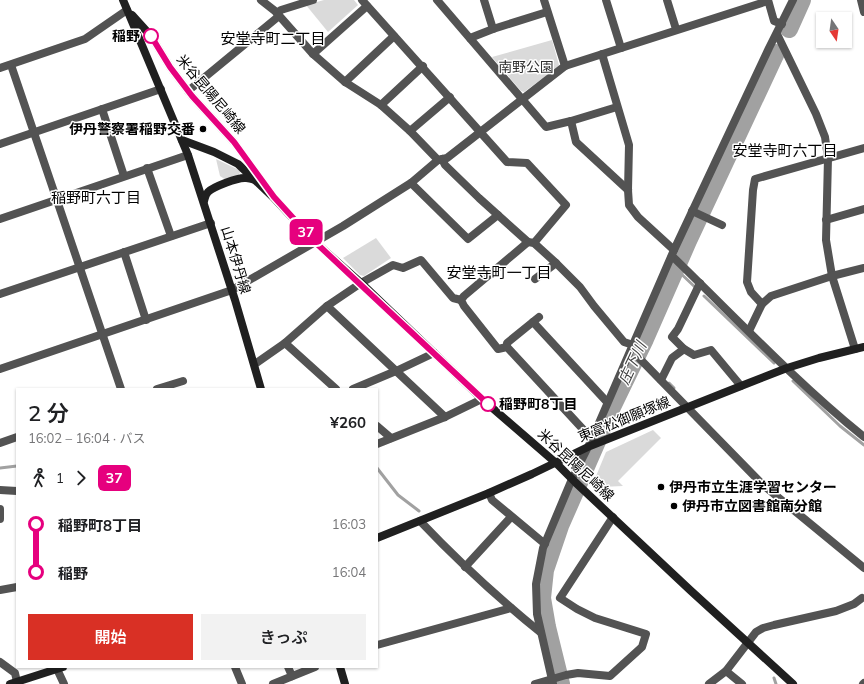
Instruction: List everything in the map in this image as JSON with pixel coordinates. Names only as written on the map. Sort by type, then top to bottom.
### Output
[{"type":"main road","name":"米谷昆陽尼崎線","points":[[123,0],[182,140],[214,152],[238,164],[256,180],[274,197],[315,242],[482,399],[556,463],[583,490],[793,684]]},
{"type":"main road","name":"米谷昆陽尼崎線","points":[[127,10],[151,36],[170,67],[188,91],[234,142],[274,197]]},
{"type":"main road","name":"山本伊丹線","points":[[182,140],[211,223],[255,364],[261,388]]},
{"type":"main road","points":[[204,201],[208,192],[238,178],[256,180]]},
{"type":"main road","name":"東富松御願塚線","points":[[378,538],[489,493],[556,463],[590,444],[605,441],[787,368],[819,358],[864,347]]},
{"type":"main road","points":[[14,683],[60,668]]},
{"type":"main road","points":[[340,668],[345,684]]},
{"type":"street","points":[[261,0],[278,14],[313,54],[345,82],[381,105],[498,215],[556,263],[580,287],[624,342],[632,349]]},
{"type":"street","points":[[188,91],[281,10],[313,0]]},
{"type":"street","points":[[437,0],[546,127],[617,107]]},
{"type":"street","points":[[484,0],[493,29]]},
{"type":"street","points":[[544,0],[565,66]]},
{"type":"street","points":[[606,0],[621,48]]},
{"type":"street","points":[[666,0],[676,29]]},
{"type":"street","points":[[0,369],[232,290],[315,242],[411,183],[440,159],[447,158],[565,66],[768,0],[774,21],[782,24]]},
{"type":"street","points":[[556,680],[540,632],[537,614],[536,584],[545,544],[574,481],[607,402],[675,257],[697,214],[769,48],[793,0]]},
{"type":"street","points":[[861,0],[864,12]]},
{"type":"street","points":[[313,54],[365,3],[423,66],[507,162],[527,163],[566,205],[531,242],[461,300]]},
{"type":"street","points":[[0,68],[85,39],[127,10]]},
{"type":"street","points":[[470,38],[547,12]]},
{"type":"street","points":[[777,34],[816,114],[825,137],[828,158],[826,240],[832,276],[855,349]]},
{"type":"street","points":[[345,82],[394,36]]},
{"type":"street","points":[[602,54],[629,145],[629,205],[638,217],[700,283],[787,368],[844,421],[864,437]]},
{"type":"street","points":[[11,65],[121,388]]},
{"type":"street","points":[[381,105],[423,66]]},
{"type":"street","points":[[0,144],[161,89]]},
{"type":"street","points":[[410,132],[450,97]]},
{"type":"street","points":[[102,109],[124,176]]},
{"type":"street","points":[[571,121],[576,142],[628,190]]},
{"type":"street","points":[[762,304],[751,292],[747,282],[755,179],[864,148]]},
{"type":"street","points":[[0,219],[188,155]]},
{"type":"street","points":[[147,168],[171,236]]},
{"type":"street","points":[[411,183],[468,239],[498,215]]},
{"type":"street","points":[[826,220],[864,210]]},
{"type":"street","points":[[697,214],[722,225]]},
{"type":"street","points":[[0,294],[211,223]]},
{"type":"street","points":[[124,252],[146,320]]},
{"type":"street","points":[[255,364],[285,343],[327,306],[360,283],[393,265],[403,268],[421,260],[453,298],[461,300],[464,306],[498,349],[507,347]]},
{"type":"street","points":[[535,279],[556,263]]},
{"type":"street","points":[[749,331],[762,304],[771,296],[832,276],[864,268]]},
{"type":"street","points":[[700,283],[678,329],[672,337],[684,349],[694,355],[711,350],[741,386]]},
{"type":"street","points":[[327,306],[444,417]]},
{"type":"street","points":[[507,347],[507,343],[536,319],[607,402]]},
{"type":"street","points":[[285,343],[335,388]]},
{"type":"street","points":[[507,347],[590,444]]},
{"type":"street","points":[[661,380],[672,358],[684,349]]},
{"type":"street","points":[[355,388],[434,353]]},
{"type":"street","points":[[640,359],[762,484],[864,568]]},
{"type":"street","points":[[162,388],[183,380]]},
{"type":"street","points":[[378,444],[444,417],[482,399]]},
{"type":"street","points":[[378,427],[391,438]]},
{"type":"street","points":[[0,443],[16,437]]},
{"type":"street","points":[[0,490],[16,491]]},
{"type":"street","points":[[489,493],[492,500],[545,544]]},
{"type":"street","points":[[0,509],[0,519]]},
{"type":"street","points":[[465,567],[511,516]]},
{"type":"street","points":[[535,684],[556,680],[578,673],[610,676],[642,647],[646,634],[595,618],[560,598],[613,517]]},
{"type":"street","points":[[420,521],[465,567],[540,632]]},
{"type":"street","points":[[0,590],[16,587]]},
{"type":"street","points":[[710,684],[726,671],[756,632],[763,628],[836,611],[854,604],[863,597]]},
{"type":"street","points":[[378,645],[511,608]]},
{"type":"street","points":[[0,662],[15,673],[14,683]]},
{"type":"street","points":[[60,668],[64,684]]},
{"type":"street","points":[[235,668],[242,684]]},
{"type":"street","points":[[288,668],[292,676]]},
{"type":"street","points":[[273,684],[312,668]]},
{"type":"street","points":[[726,671],[742,684]]},
{"type":"green space","points":[[324,0],[354,0],[358,5],[328,32],[306,5]]},
{"type":"green space","name":"南野公園","points":[[552,40],[559,65],[558,67],[524,92],[521,91],[492,57]]},
{"type":"green space","points":[[216,159],[241,171],[238,176],[226,180],[220,176]]},
{"type":"green space","points":[[376,238],[391,258],[364,276],[360,275],[343,258]]},
{"type":"green space","points":[[653,430],[661,438],[618,481],[623,486],[601,487],[594,481],[606,452]]},
{"type":"waterway","name":"庄下川","points":[[789,29],[802,0]]},
{"type":"waterway","name":"庄下川","points":[[561,684],[547,627],[542,598],[545,570],[560,526],[613,405],[645,339],[688,241],[776,53]]},
{"type":"waterway","points":[[676,269],[696,288]]},
{"type":"waterway","points":[[704,296],[774,363]]},
{"type":"waterway","name":"庄下川","points":[[638,352],[642,356]]},
{"type":"waterway","points":[[793,381],[840,426],[864,445]]},
{"type":"waterway","points":[[669,383],[674,388]]},
{"type":"waterway","points":[[0,468],[16,466]]},
{"type":"waterway","points":[[378,469],[398,495],[419,511]]},
{"type":"waterway","points":[[774,678],[776,684]]},
{"type":"bus line","name":"37","points":[[151,36],[170,67],[192,96],[234,142],[274,197],[315,242],[488,404]]},
{"type":"place","name":"稲野","points":[[151,36]]},
{"type":"place","name":"伊丹警察署稲野交番","points":[[203,129]]},
{"type":"place","name":"稲野町8丁目","points":[[488,404]]},
{"type":"place","name":"伊丹市立生涯学習センター","points":[[661,487]]},
{"type":"place","name":"伊丹市立図書館南分館","points":[[674,506]]},
{"type":"district","name":"安堂寺町二丁目","points":[[273,38]]},
{"type":"district","name":"安堂寺町六丁目","points":[[785,150]]},
{"type":"district","name":"稲野町六丁目","points":[[96,197]]},
{"type":"district","name":"安堂寺町一丁目","points":[[499,272]]}]
